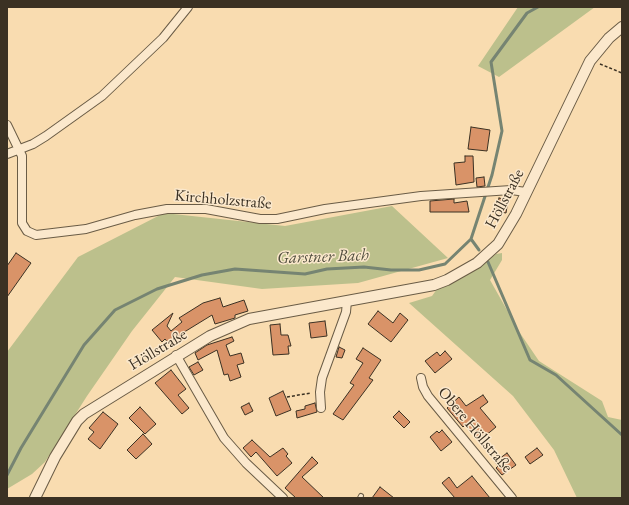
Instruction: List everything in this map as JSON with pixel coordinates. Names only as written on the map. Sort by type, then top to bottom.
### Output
[{"type":"street","points":[[7,154],[20,150],[46,136],[102,96],[163,38],[188,7]]},
{"type":"street","name":"Höllstraße","points":[[36,498],[45,475],[77,421],[95,406],[176,355],[210,336],[249,319],[420,288],[447,280],[477,263],[498,244],[516,214],[590,61],[609,38],[622,27]]},
{"type":"street","name":"Kirchholzstraße","points":[[7,125],[20,150],[23,165],[22,223],[27,232],[36,235],[93,228],[135,215],[167,209],[206,210],[260,219],[277,219],[325,209],[421,196],[500,190],[518,190],[526,192]]},
{"type":"street","points":[[321,408],[320,392],[322,378],[346,312],[347,301]]},
{"type":"street","points":[[176,355],[224,438],[246,463],[283,498]]},
{"type":"street","name":"Obere Höllstraße","points":[[421,378],[425,392],[428,396],[512,498]]},
{"type":"path","points":[[590,61],[622,73]]},
{"type":"path","points":[[287,397],[320,392]]},
{"type":"green space","points":[[518,7],[595,7],[499,77],[478,66]]},
{"type":"green space","points":[[392,206],[448,258],[358,283],[262,289],[175,277],[132,331],[87,396],[45,462],[32,474],[7,489],[7,352],[78,257],[164,213],[285,226]]},
{"type":"green space","points":[[502,253],[502,260],[490,280],[520,333],[539,361],[602,401],[608,417],[622,420],[622,498],[577,498],[554,450],[513,396],[409,303],[432,296],[437,289],[476,269],[496,254]]},
{"type":"building","points":[[471,127],[490,130],[487,151],[468,149]]},
{"type":"building","points":[[465,156],[473,156],[474,182],[456,185],[454,163],[465,162]]},
{"type":"building","points":[[484,177],[485,186],[477,187],[476,178]]},
{"type":"building","points":[[499,198],[508,200],[506,213],[496,211]]},
{"type":"building","points":[[454,199],[454,203],[467,201],[469,212],[430,212],[430,201]]},
{"type":"building","points":[[16,253],[31,263],[7,297],[7,266]]},
{"type":"building","points":[[220,298],[223,307],[244,300],[248,311],[235,315],[235,318],[215,324],[212,315],[181,334],[184,337],[172,347],[165,339],[162,342],[152,330],[173,313],[167,326],[171,331],[182,322],[179,318],[203,303]]},
{"type":"building","points":[[378,311],[393,323],[400,313],[408,320],[391,342],[368,324]]},
{"type":"building","points":[[325,321],[327,336],[311,338],[309,323]]},
{"type":"building","points":[[280,324],[281,335],[288,335],[291,346],[288,346],[289,354],[273,355],[270,325]]},
{"type":"building","points":[[232,337],[234,341],[226,345],[230,356],[241,353],[244,363],[237,365],[241,377],[230,381],[228,374],[224,375],[217,350],[198,360],[195,353],[207,345]]},
{"type":"building","points":[[339,347],[345,350],[342,358],[336,357]]},
{"type":"building","points":[[363,348],[381,360],[369,378],[373,380],[343,420],[333,414],[354,385],[350,383],[363,363],[356,359]]},
{"type":"building","points":[[445,351],[452,359],[435,373],[425,361],[437,352],[440,356]]},
{"type":"building","points":[[198,362],[203,370],[194,375],[189,367]]},
{"type":"building","points":[[171,370],[186,389],[178,395],[189,408],[182,414],[155,383]]},
{"type":"building","points":[[283,391],[291,410],[276,416],[269,398]]},
{"type":"building","points":[[483,395],[488,402],[480,408],[496,427],[479,441],[465,425],[463,427],[447,408],[459,397],[466,406]]},
{"type":"building","points":[[249,403],[253,411],[245,415],[241,407]]},
{"type":"building","points":[[315,403],[317,412],[297,418],[296,411],[305,409],[305,406]]},
{"type":"building","points":[[140,407],[156,424],[145,434],[129,418]]},
{"type":"building","points":[[399,411],[410,422],[404,428],[393,417]]},
{"type":"building","points":[[103,412],[118,424],[100,449],[88,439],[94,432],[89,428]]},
{"type":"building","points":[[442,430],[452,442],[441,451],[430,437],[437,431],[439,433]]},
{"type":"building","points":[[143,434],[152,444],[136,459],[127,450]]},
{"type":"building","points":[[252,440],[270,457],[283,448],[288,454],[286,456],[292,463],[277,476],[256,452],[251,457],[243,448]]},
{"type":"building","points":[[537,448],[543,455],[530,464],[525,457]]},
{"type":"building","points":[[507,453],[516,465],[502,475],[496,468],[498,466],[495,462]]},
{"type":"building","points":[[312,457],[318,463],[302,477],[324,498],[296,498],[285,488]]},
{"type":"building","points":[[472,476],[490,498],[455,498],[442,483],[449,477],[457,488]]},
{"type":"building","points":[[380,487],[394,498],[372,498]]},
{"type":"waterway","name":"Garstner Bach","points":[[7,475],[21,448],[84,345],[115,310],[157,289],[202,275],[235,269],[305,274],[327,269],[364,267],[391,270],[419,270],[445,264],[471,239],[492,175],[502,131],[491,62],[527,13],[538,7]]},
{"type":"waterway","points":[[471,239],[479,250]]},
{"type":"waterway","points":[[488,262],[530,360],[556,375],[622,435]]}]
